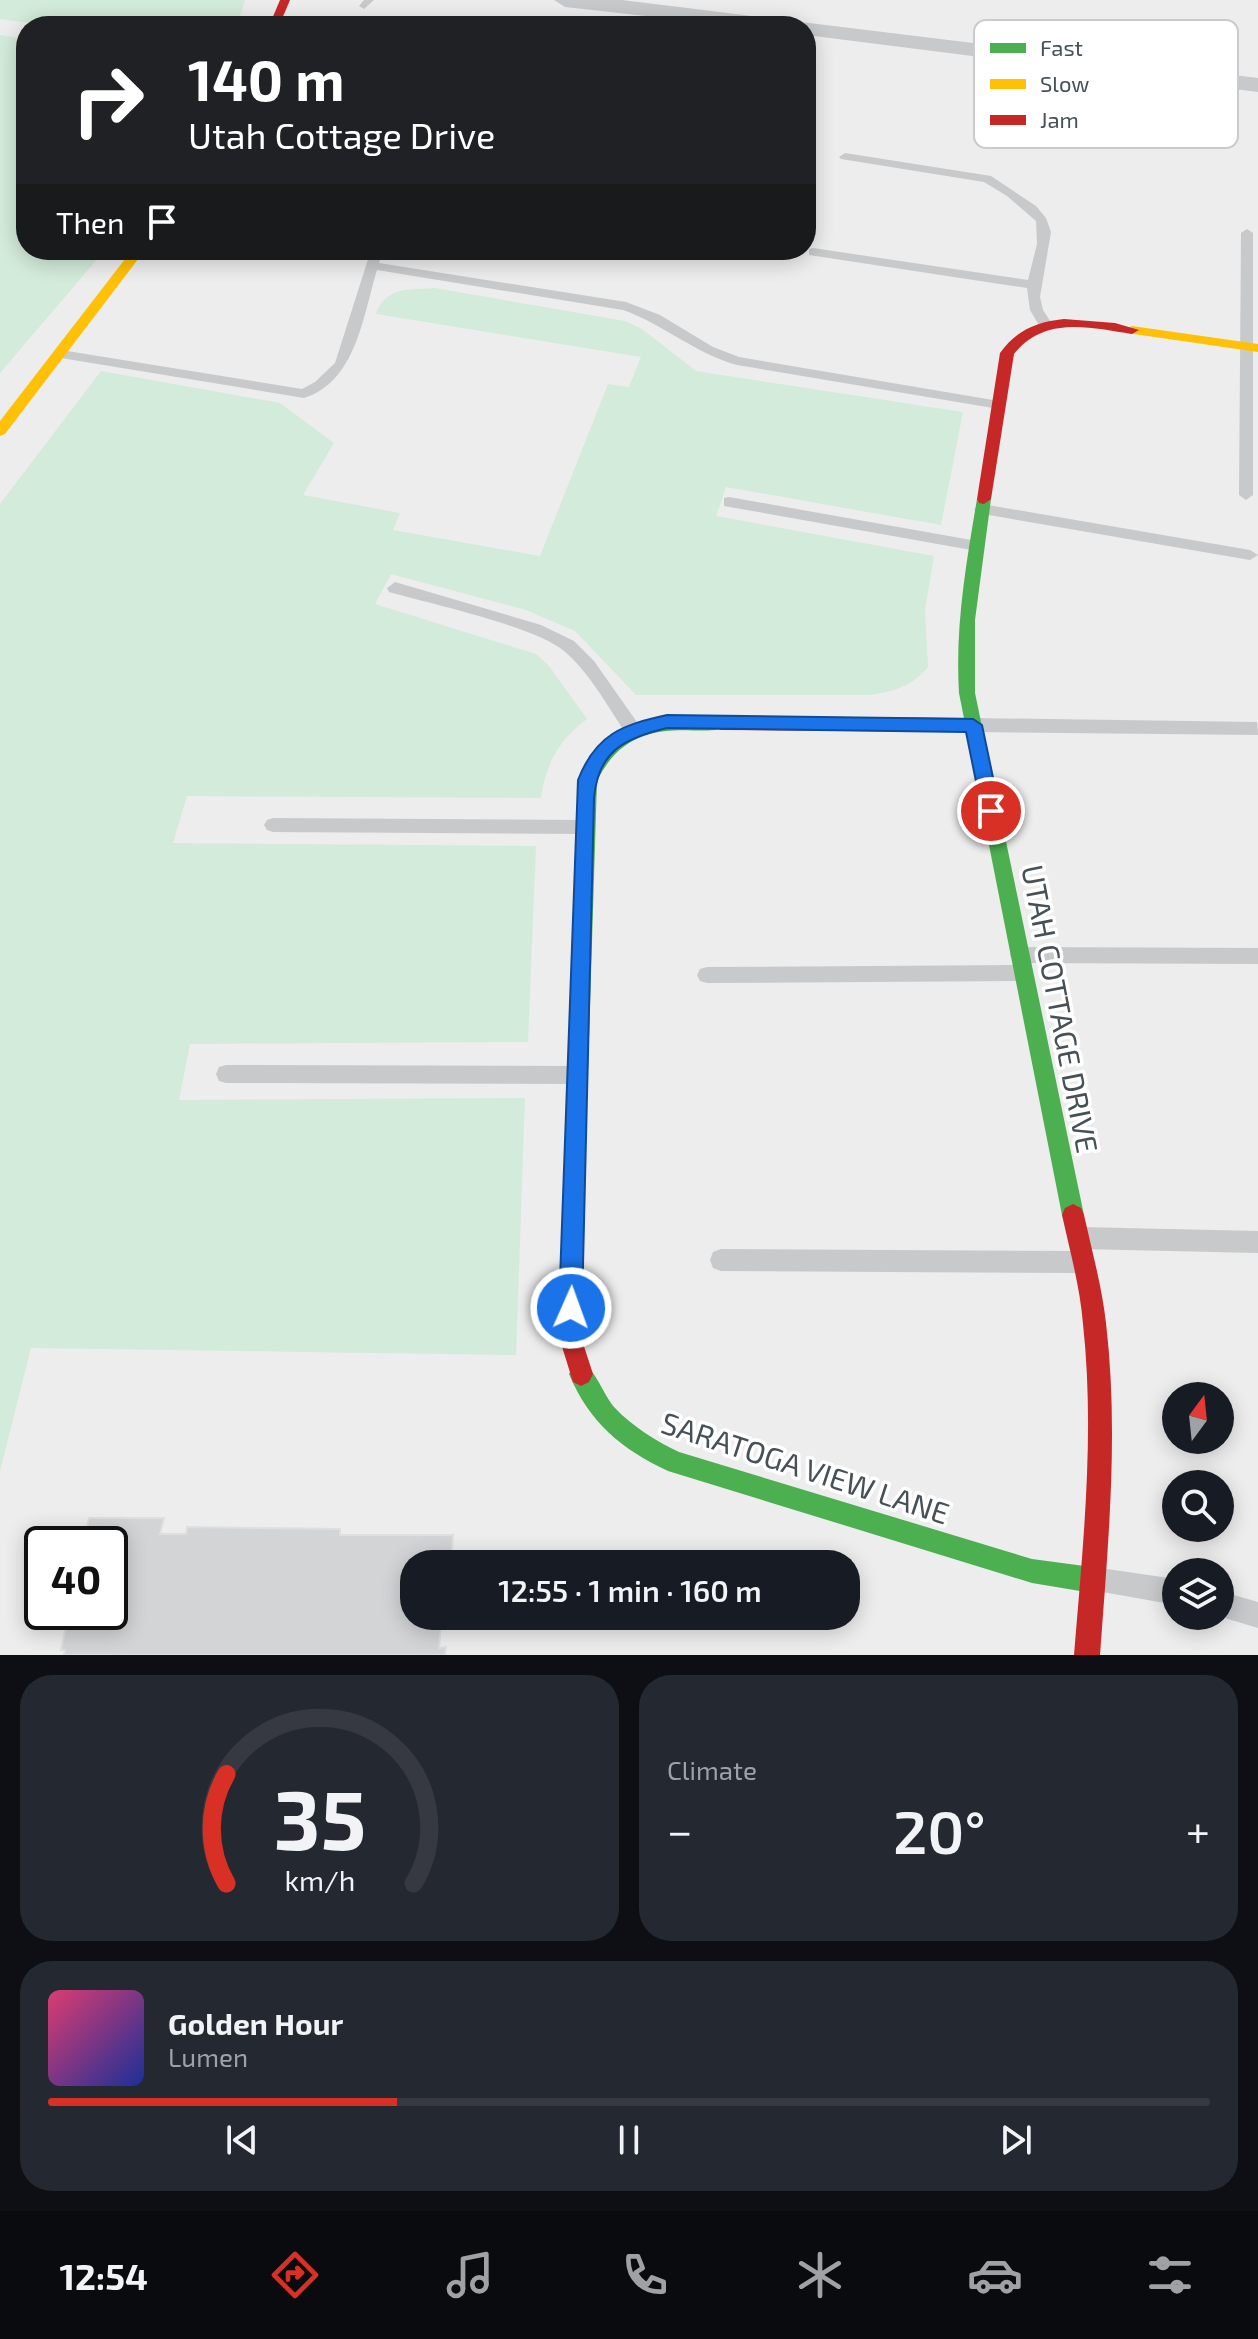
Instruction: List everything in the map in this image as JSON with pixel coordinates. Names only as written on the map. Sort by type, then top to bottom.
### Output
[{"type":"main road","points":[[0,431],[132,260]]},
{"type":"main road","points":[[1045,324],[1095,324],[1252,347]]},
{"type":"main road","name":"UTAH COTTAGE DRIVE","points":[[1045,324],[1020,335],[1007,353],[982,509],[964,639],[964,662],[973,725],[1083,1262],[1101,1380],[1102,1431],[1087,1655]]},
{"type":"main road","name":"SARATOGA VIEW LANE","points":[[973,725],[667,722],[633,730],[605,748],[593,763],[586,780],[584,827],[570,1337],[585,1388],[600,1412],[622,1434],[648,1451],[691,1467],[1032,1571],[1092,1580]]},
{"type":"street","points":[[565,0],[738,9],[761,16]]},
{"type":"street","points":[[816,29],[974,49]]},
{"type":"street","points":[[1238,82],[1258,85]]},
{"type":"lane","points":[[845,157],[976,176],[1005,188],[1035,212],[1043,223],[1033,307],[1045,324]]},
{"type":"lane","points":[[1246,495],[1252,347],[1247,233]]},
{"type":"lane","points":[[816,252],[1034,285]]},
{"type":"lane","points":[[61,354],[304,394],[320,385],[341,364],[374,260]]},
{"type":"lane","points":[[373,266],[626,306],[659,318],[700,346],[724,357],[999,405]]},
{"type":"lane","points":[[729,502],[977,546]]},
{"type":"lane","points":[[982,509],[1250,555]]},
{"type":"lane","points":[[395,588],[535,629],[568,645],[588,665],[633,730]]},
{"type":"lane","points":[[973,725],[1257,729]]},
{"type":"lane","points":[[273,825],[584,827]]},
{"type":"lane","points":[[707,975],[1258,956]]},
{"type":"lane","points":[[226,1074],[577,1075]]},
{"type":"lane","points":[[1077,1238],[1258,1242]]},
{"type":"lane","points":[[721,1260],[1083,1262]]},
{"type":"lane","points":[[1092,1580],[1162,1590]]},
{"type":"lane","points":[[1234,1608],[1258,1615]]},
{"type":"green space","points":[[0,0],[245,0],[240,16],[16,16],[16,21],[0,19]]},
{"type":"green space","points":[[0,35],[16,37],[16,260],[96,260],[0,373]]},
{"type":"green space","points":[[435,288],[625,321],[642,329],[696,371],[963,412],[941,525],[726,487],[716,516],[934,556],[925,610],[928,667],[902,687],[870,695],[636,695],[575,631],[526,610],[391,574],[375,604],[536,654],[549,666],[587,719],[555,753],[541,798],[187,796],[173,843],[536,846],[528,1042],[190,1044],[179,1100],[525,1098],[516,1355],[31,1348],[0,1471],[0,504],[101,371],[280,403],[334,443],[303,495],[400,513],[393,530],[540,556],[608,384],[629,387],[641,357],[376,314],[380,305],[392,294]]},
{"type":"building","points":[[89,1518],[164,1518],[160,1534],[186,1534],[187,1527],[340,1529],[340,1535],[453,1535],[452,1550],[400,1550],[400,1630],[440,1630],[439,1648],[446,1647],[445,1655],[64,1655],[65,1650],[61,1650],[65,1630],[128,1630],[128,1526],[87,1526]]},
{"type":"traffic: fast","points":[[984,499],[967,620],[967,693],[1073,1215]]},
{"type":"traffic: fast","points":[[576,1134],[588,781],[610,746],[625,735],[660,725],[720,723]]},
{"type":"traffic: fast","points":[[581,1374],[607,1417],[632,1438],[676,1463],[1032,1571],[1092,1580]]},
{"type":"traffic: slow","points":[[0,431],[131,260]]},
{"type":"traffic: slow","points":[[1132,330],[1258,348]]},
{"type":"traffic: jam","points":[[278,16],[285,0]]},
{"type":"traffic: jam","points":[[984,499],[1007,353],[1018,339],[1032,330],[1064,323],[1132,330]]},
{"type":"traffic: jam","points":[[720,723],[973,725]]},
{"type":"traffic: jam","points":[[576,1134],[570,1337],[581,1374]]},
{"type":"traffic: jam","points":[[1073,1215],[1092,1305],[1099,1376],[1099,1496],[1087,1655]]},
{"type":"route","points":[[571,1308],[586,780],[593,763],[605,748],[633,730],[667,722],[973,725],[991,811]]}]
